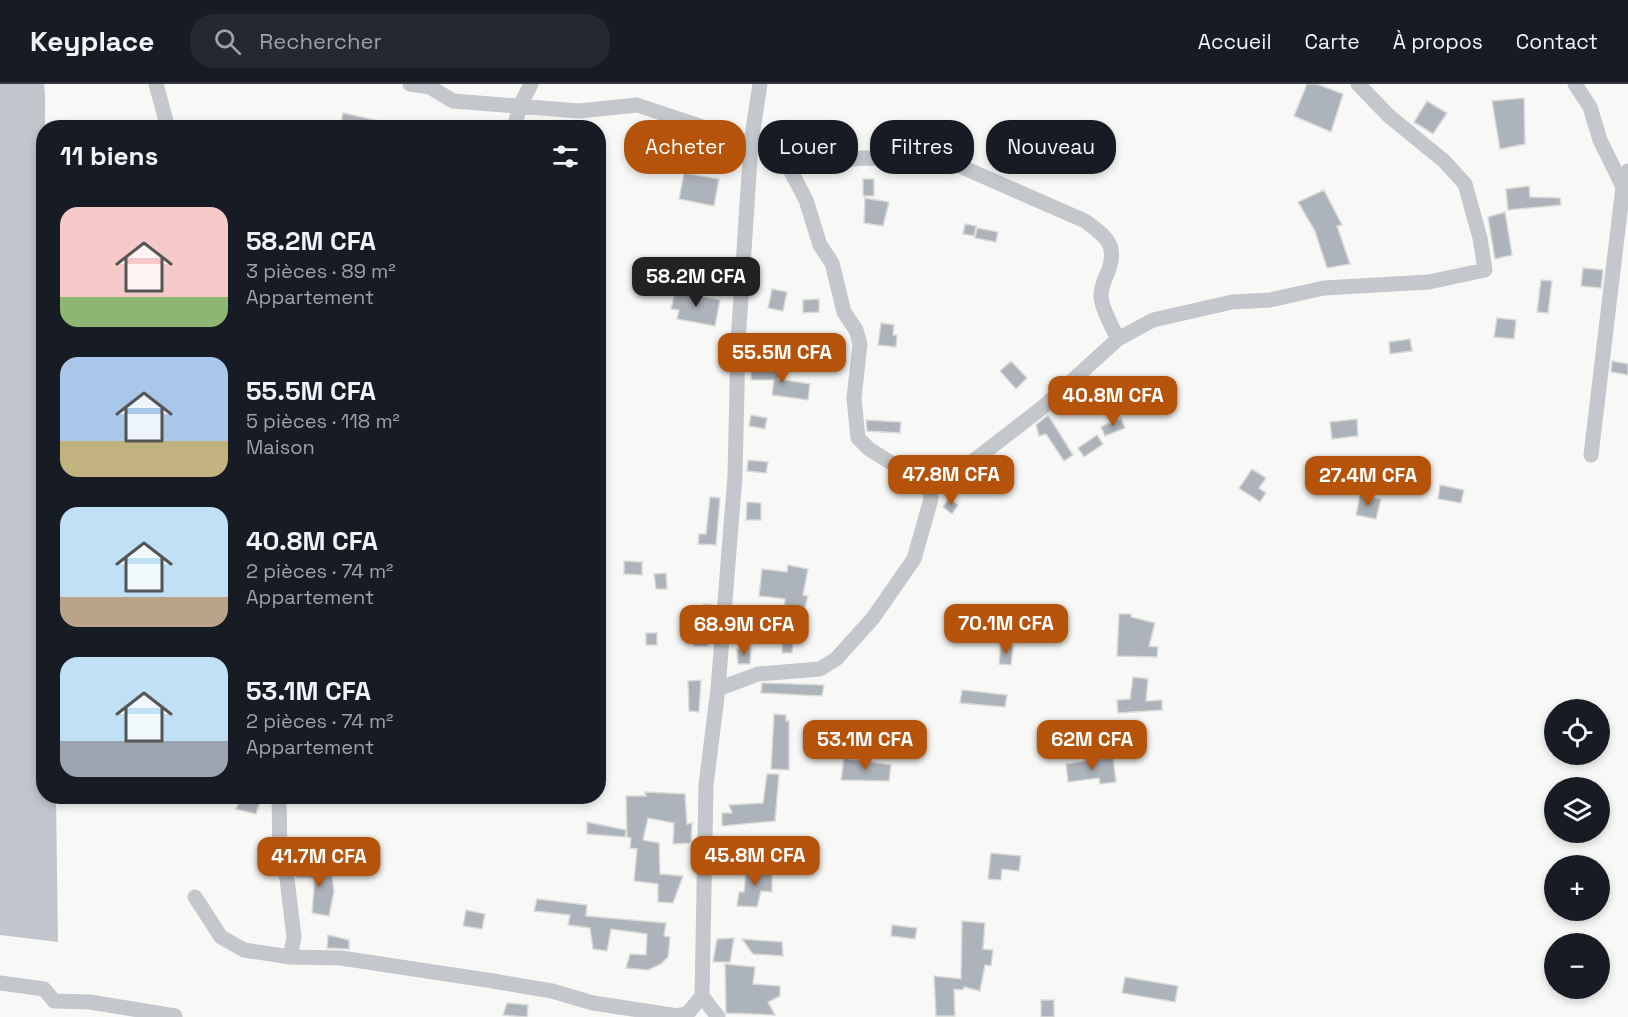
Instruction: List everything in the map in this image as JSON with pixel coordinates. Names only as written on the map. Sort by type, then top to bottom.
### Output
[{"type":"street","points":[[156,84],[166,120]]},
{"type":"street","points":[[410,84],[430,87],[453,101],[579,111],[637,105],[758,144]]},
{"type":"street","points":[[516,120],[519,106],[531,84]]},
{"type":"street","points":[[195,897],[221,937],[244,950],[290,957],[341,958],[493,981],[552,991],[593,1003],[678,1016],[688,1013],[702,996],[706,785],[718,689],[735,476],[738,343],[751,143],[760,84]]},
{"type":"street","points":[[792,174],[806,200],[820,245],[832,263],[844,312],[856,330],[860,344],[854,398],[858,438],[869,449],[930,487],[941,486],[1043,407],[1118,339],[1153,320],[1233,302],[1270,300],[1345,285],[1429,282],[1485,270],[1480,238],[1465,184],[1444,161],[1389,116],[1358,84]]},
{"type":"street","points":[[1575,84],[1590,107],[1600,140],[1623,187]]},
{"type":"street","points":[[858,159],[946,160],[1027,198],[1085,221],[1101,233],[1112,247],[1114,258],[1102,286],[1101,298],[1118,339]]},
{"type":"street","points":[[1591,455],[1623,187],[1628,171]]},
{"type":"street","points":[[718,689],[758,674],[820,669],[836,659],[873,618],[914,559],[931,499],[930,487]]},
{"type":"street","points":[[279,804],[280,854],[287,879],[294,937],[290,957]]},
{"type":"street","points":[[0,983],[44,989],[54,1001],[61,1017]]},
{"type":"street","points":[[702,996],[718,1017]]},
{"type":"street","points":[[54,1001],[90,1002],[175,1017]]},
{"type":"shaded area","points":[[0,84],[44,84],[45,120],[36,120],[36,804],[56,804],[58,942],[0,935]]},
{"type":"building","points":[[1307,84],[1317,84],[1343,94],[1331,132],[1294,116]]},
{"type":"building","points":[[1524,98],[1525,144],[1500,149],[1492,101]]},
{"type":"building","points":[[1427,101],[1447,113],[1433,134],[1414,122]]},
{"type":"building","points":[[343,113],[375,120],[342,120]]},
{"type":"building","points":[[684,174],[719,179],[714,206],[679,199]]},
{"type":"building","points":[[863,179],[874,179],[874,196],[863,196]]},
{"type":"building","points":[[1529,186],[1530,197],[1560,198],[1561,205],[1508,210],[1506,189]]},
{"type":"building","points":[[1324,190],[1342,225],[1337,226],[1350,264],[1327,268],[1315,231],[1298,202]]},
{"type":"building","points":[[865,198],[889,202],[883,226],[864,223]]},
{"type":"building","points":[[1505,212],[1512,255],[1495,259],[1488,217]]},
{"type":"building","points":[[965,224],[976,226],[974,236],[963,234]]},
{"type":"building","points":[[977,228],[998,232],[996,242],[975,238]]},
{"type":"building","points":[[1583,268],[1603,270],[1601,288],[1581,286]]},
{"type":"building","points":[[1541,280],[1552,281],[1548,313],[1537,312]]},
{"type":"building","points":[[772,289],[787,292],[783,311],[768,308]]},
{"type":"building","points":[[675,291],[720,300],[715,326],[677,319],[679,310],[671,309]]},
{"type":"building","points":[[819,299],[819,312],[803,313],[803,300]]},
{"type":"building","points":[[1497,318],[1516,320],[1514,339],[1494,337]]},
{"type":"building","points":[[881,323],[894,325],[893,335],[897,335],[896,347],[878,345]]},
{"type":"building","points":[[1410,339],[1412,351],[1390,354],[1389,342]]},
{"type":"building","points":[[1011,361],[1027,378],[1016,389],[1000,371]]},
{"type":"building","points":[[1612,361],[1628,364],[1628,375],[1611,372]]},
{"type":"building","points":[[785,369],[785,379],[777,379],[810,384],[808,400],[772,395],[774,380],[751,380],[751,370]]},
{"type":"building","points":[[751,415],[767,418],[765,429],[749,426]]},
{"type":"building","points":[[1048,415],[1073,455],[1064,461],[1046,434],[1039,436],[1036,425]]},
{"type":"building","points":[[1121,418],[1125,428],[1105,436],[1101,427]]},
{"type":"building","points":[[1357,419],[1358,436],[1332,439],[1330,422]]},
{"type":"building","points":[[866,420],[901,422],[900,433],[867,431]]},
{"type":"building","points":[[1097,435],[1103,444],[1084,457],[1078,448]]},
{"type":"building","points":[[748,460],[768,462],[766,473],[747,471]]},
{"type":"building","points":[[1252,469],[1266,478],[1259,488],[1266,493],[1260,502],[1239,488]]},
{"type":"building","points":[[1440,485],[1464,490],[1461,503],[1438,499]]},
{"type":"building","points":[[1360,495],[1381,499],[1376,519],[1356,515]]},
{"type":"building","points":[[710,497],[720,498],[716,545],[698,544],[699,534],[706,534]]},
{"type":"building","points":[[949,498],[958,505],[952,514],[943,507]]},
{"type":"building","points":[[747,502],[761,503],[761,520],[746,520]]},
{"type":"building","points":[[624,561],[642,562],[642,575],[624,574]]},
{"type":"building","points":[[788,565],[808,569],[803,595],[808,596],[804,611],[795,609],[792,653],[782,653],[785,599],[759,596],[762,569],[787,572]]},
{"type":"building","points":[[666,573],[667,589],[656,589],[654,574]]},
{"type":"building","points":[[704,604],[712,605],[708,646],[694,646],[695,632],[700,629]]},
{"type":"building","points":[[1119,614],[1131,614],[1131,617],[1155,623],[1149,646],[1158,647],[1157,657],[1117,656]]},
{"type":"building","points":[[646,633],[657,633],[657,645],[646,645]]},
{"type":"building","points":[[1001,645],[1013,646],[1011,665],[999,664]]},
{"type":"building","points":[[751,647],[750,664],[738,664],[737,649]]},
{"type":"building","points":[[1133,677],[1148,679],[1146,701],[1162,700],[1162,710],[1118,713],[1117,700],[1130,699]]},
{"type":"building","points":[[701,680],[699,712],[689,711],[688,681]]},
{"type":"building","points":[[762,683],[824,685],[822,696],[761,693]]},
{"type":"building","points":[[962,690],[1007,695],[1005,707],[960,703]]},
{"type":"building","points":[[774,714],[786,715],[786,721],[789,721],[789,770],[771,769]]},
{"type":"building","points":[[844,733],[909,738],[909,743],[844,750]]},
{"type":"building","points":[[1113,757],[1116,782],[1100,784],[1099,778],[1068,782],[1066,764]]},
{"type":"building","points":[[844,758],[891,765],[889,781],[841,780]]},
{"type":"building","points":[[767,774],[779,774],[775,821],[722,826],[722,813],[732,813],[729,805],[763,803]]},
{"type":"building","points":[[645,792],[685,794],[687,824],[692,823],[691,843],[673,844],[674,823],[648,818],[643,840],[659,843],[660,874],[683,876],[673,903],[658,902],[658,884],[634,881],[637,849],[630,848],[631,838],[627,837],[626,796],[646,796]]},
{"type":"building","points":[[238,804],[259,804],[256,814],[236,809]]},
{"type":"building","points":[[587,822],[626,830],[625,837],[587,834]]},
{"type":"building","points":[[991,853],[1021,856],[1019,871],[1002,869],[1001,880],[988,879]]},
{"type":"building","points":[[296,864],[331,870],[334,891],[329,916],[312,913],[315,878],[297,877]]},
{"type":"building","points":[[772,870],[772,892],[761,891],[757,907],[737,906],[739,892],[744,892],[746,871]]},
{"type":"building","points":[[537,899],[587,905],[586,916],[666,923],[664,936],[670,937],[668,957],[661,964],[648,970],[626,968],[630,954],[646,955],[647,934],[611,929],[607,951],[593,949],[590,928],[568,925],[570,915],[534,911]]},
{"type":"building","points":[[466,910],[485,914],[482,929],[463,926]]},
{"type":"building","points":[[962,921],[985,923],[983,949],[993,950],[991,966],[985,965],[980,991],[964,987],[963,990],[954,989],[955,1016],[936,1016],[934,976],[961,979]]},
{"type":"building","points":[[892,925],[917,928],[915,939],[891,936]]},
{"type":"building","points":[[328,935],[349,940],[349,949],[327,948]]},
{"type":"building","points":[[734,938],[730,962],[713,962],[717,939]]},
{"type":"building","points":[[742,939],[782,942],[783,956],[753,954]]},
{"type":"building","points":[[725,964],[755,967],[753,984],[780,986],[780,996],[768,1002],[775,1015],[726,1013]]},
{"type":"building","points":[[1125,977],[1178,986],[1175,1002],[1122,993]]},
{"type":"building","points":[[1041,1000],[1054,1000],[1054,1017],[1041,1017]]},
{"type":"building","points":[[507,1003],[528,1005],[527,1017],[503,1015]]}]
